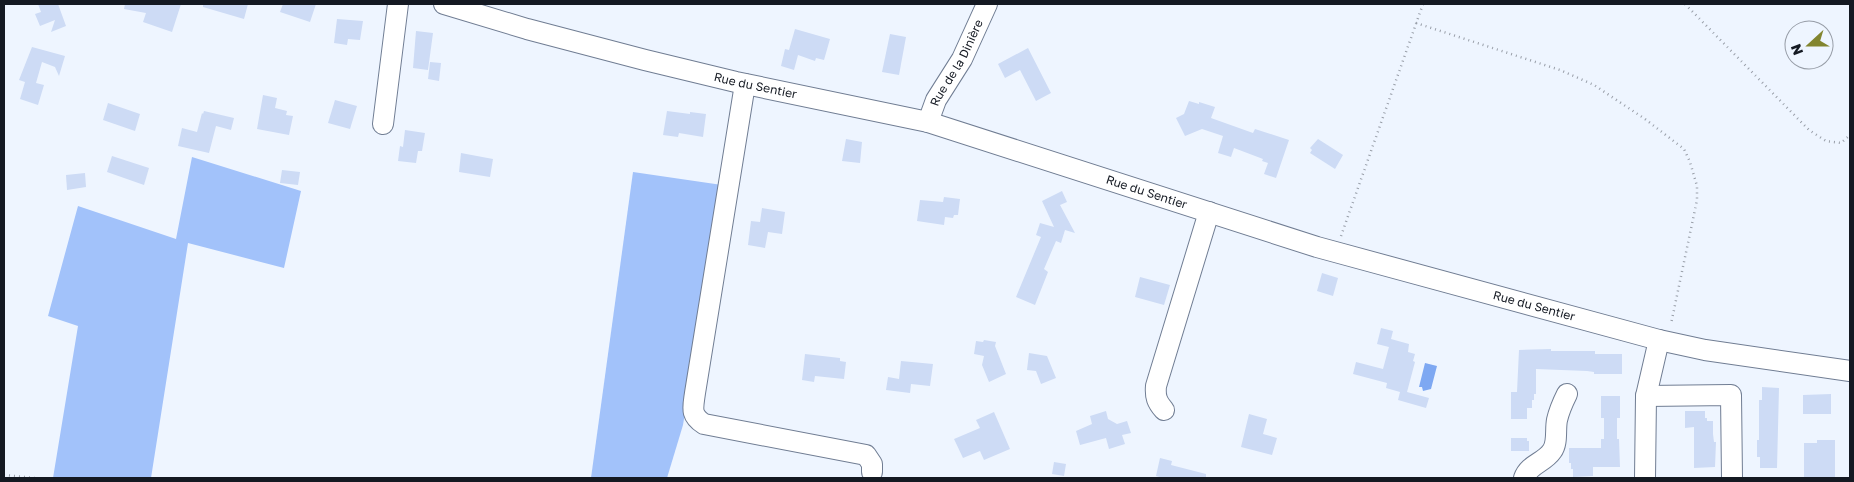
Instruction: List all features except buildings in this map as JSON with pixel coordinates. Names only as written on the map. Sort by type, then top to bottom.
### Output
[{"type":"street","points":[[383,124],[398,4]]},
{"type":"street","name":"Rue du Sentier","points":[[444,4],[591,46],[745,84],[928,122],[1317,247],[1665,332],[1704,350],[1850,372]]},
{"type":"street","name":"Rue de la Dinière","points":[[928,122],[936,100],[962,59],[988,4]]},
{"type":"street","points":[[745,84],[693,409],[696,418],[704,424],[866,455],[872,464],[872,472]]},
{"type":"street","points":[[1164,410],[1157,403],[1155,395],[1156,386],[1209,212]]},
{"type":"street","points":[[1645,478],[1646,396],[1665,332]]},
{"type":"street","points":[[1524,478],[1527,471],[1553,451],[1557,419],[1567,394]]},
{"type":"street","points":[[1646,396],[1732,395],[1732,478]]},
{"type":"path","points":[[1340,238],[1423,4]]},
{"type":"path","points":[[1684,4],[1809,130],[1826,141],[1841,143],[1850,135]]},
{"type":"path","points":[[1416,22],[1560,70],[1594,85],[1646,119],[1684,149],[1697,186],[1697,200],[1665,332]]},
{"type":"path","points":[[4,475],[35,478]]},
{"type":"shaded area","points":[[192,157],[301,191],[284,268],[188,243],[151,478],[53,478],[78,326],[48,316],[78,206],[176,239]]},
{"type":"shaded area","points":[[633,172],[722,185],[683,425],[667,478],[591,478]]},
{"type":"shaded area","points":[[1425,363],[1437,366],[1431,389],[1423,391],[1422,387],[1419,387]]}]
